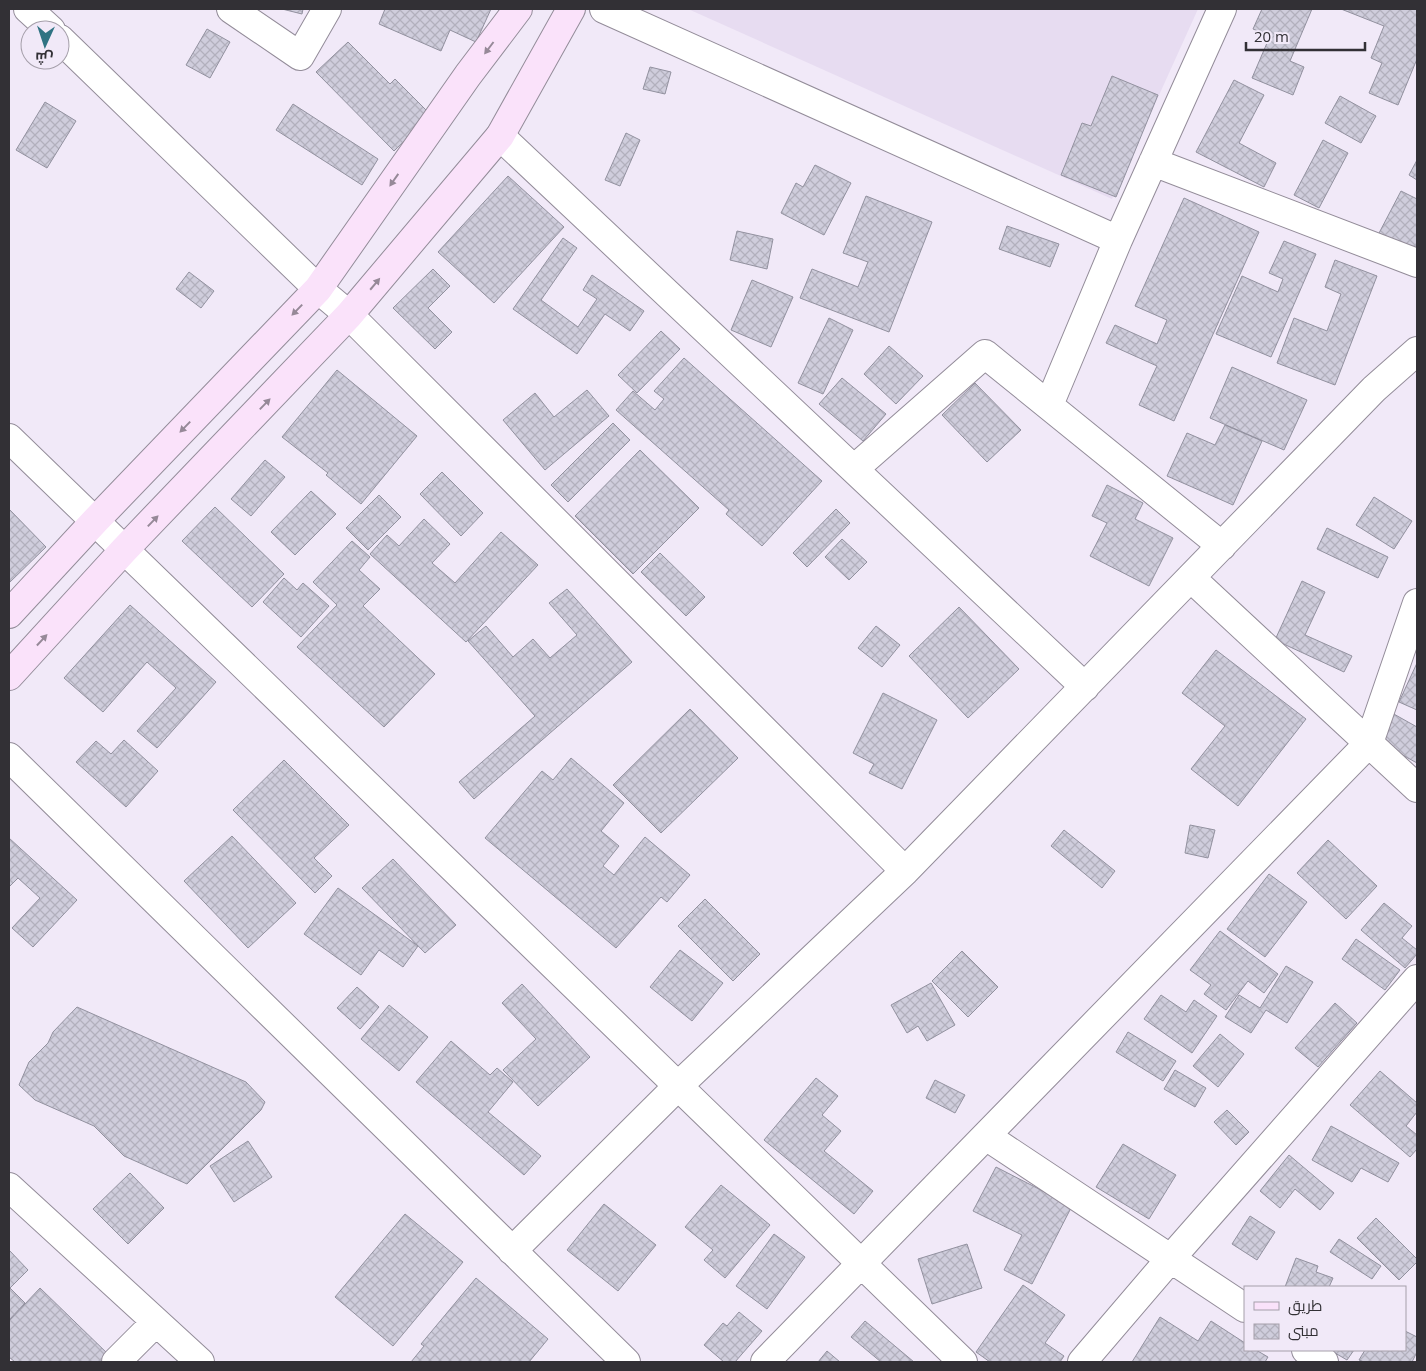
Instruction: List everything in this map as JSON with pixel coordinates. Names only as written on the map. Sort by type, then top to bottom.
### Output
[{"type":"street","points":[[232,9],[300,56],[327,9]]},
{"type":"street","points":[[9,614],[95,521],[318,289],[468,76],[518,9]]},
{"type":"street","points":[[9,676],[124,550],[349,315],[500,136],[571,9]]},
{"type":"street","points":[[604,9],[1118,240]]},
{"type":"street","points":[[1049,405],[1118,240],[1222,9]]},
{"type":"street","points":[[70,49],[318,289],[349,315],[906,871]]},
{"type":"street","points":[[500,136],[1085,687]]},
{"type":"street","points":[[1153,162],[1417,263]]},
{"type":"street","points":[[512,1251],[678,1086],[906,871],[1374,389],[1417,351]]},
{"type":"street","points":[[854,469],[985,354],[1222,546]]},
{"type":"street","points":[[9,438],[963,1362]]},
{"type":"street","points":[[1191,578],[1417,788]]},
{"type":"street","points":[[765,1362],[1369,743],[1417,603]]},
{"type":"street","points":[[9,757],[626,1362]]},
{"type":"street","points":[[1082,1362],[1417,978]]},
{"type":"street","points":[[986,1136],[1244,1307]]},
{"type":"street","points":[[9,1187],[200,1362]]},
{"type":"street","points":[[116,1362],[156,1322]]},
{"type":"street","points":[[1308,1351],[1324,1362]]},
{"type":"shaded area","points":[[688,9],[1198,9],[1112,199]]},
{"type":"building","points":[[282,9],[303,9],[302,14]]},
{"type":"building","points":[[385,9],[491,9],[476,42],[450,30],[441,51],[379,24]]},
{"type":"building","points":[[1262,9],[1312,9],[1290,61],[1304,67],[1293,95],[1252,78],[1270,36],[1253,29]]},
{"type":"building","points":[[1341,9],[1417,9],[1417,59],[1398,105],[1369,93],[1382,63],[1371,58],[1384,26]]},
{"type":"building","points":[[207,29],[230,42],[210,78],[186,65]]},
{"type":"building","points":[[348,42],[390,84],[395,79],[431,115],[394,151],[316,72]]},
{"type":"building","points":[[650,67],[671,72],[665,94],[643,89]]},
{"type":"building","points":[[1112,76],[1158,95],[1116,197],[1061,175],[1082,123],[1091,126]]},
{"type":"building","points":[[1234,80],[1264,95],[1239,143],[1276,163],[1264,187],[1196,152]]},
{"type":"building","points":[[1340,96],[1376,116],[1361,143],[1325,123]]},
{"type":"building","points":[[45,102],[76,121],[47,168],[16,150]]},
{"type":"building","points":[[293,104],[378,159],[362,185],[276,130]]},
{"type":"building","points":[[626,133],[640,140],[620,186],[605,180]]},
{"type":"building","points":[[1323,140],[1348,153],[1319,208],[1294,195]]},
{"type":"building","points":[[1417,160],[1417,180],[1409,175]]},
{"type":"building","points":[[815,165],[851,183],[824,235],[781,213],[796,183],[803,187]]},
{"type":"building","points":[[508,176],[564,227],[494,303],[438,252]]},
{"type":"building","points":[[1401,191],[1417,199],[1417,256],[1378,235]]},
{"type":"building","points":[[866,196],[932,222],[889,332],[800,298],[812,269],[858,287],[868,262],[843,253]]},
{"type":"building","points":[[1184,198],[1259,232],[1174,421],[1139,405],[1157,366],[1106,343],[1115,325],[1157,344],[1167,320],[1135,306]]},
{"type":"building","points":[[1007,226],[1059,244],[1050,267],[999,249]]},
{"type":"building","points":[[737,231],[773,239],[767,269],[730,260]]},
{"type":"building","points":[[563,238],[577,248],[541,300],[578,327],[597,299],[583,290],[592,275],[644,311],[630,331],[605,314],[577,354],[513,309]]},
{"type":"building","points":[[1284,241],[1316,254],[1271,357],[1216,334],[1242,276],[1278,292],[1283,279],[1269,273]]},
{"type":"building","points":[[1335,260],[1377,276],[1335,385],[1277,363],[1294,318],[1327,331],[1341,294],[1325,287]]},
{"type":"building","points":[[433,269],[450,286],[428,308],[452,332],[435,349],[393,308]]},
{"type":"building","points":[[189,272],[214,291],[201,308],[176,289]]},
{"type":"building","points":[[752,280],[793,297],[771,347],[731,330]]},
{"type":"building","points":[[829,318],[853,330],[823,394],[798,383]]},
{"type":"building","points":[[661,331],[680,349],[637,393],[618,375]]},
{"type":"building","points":[[889,346],[923,376],[896,404],[864,374]]},
{"type":"building","points":[[684,358],[822,481],[762,546],[726,514],[729,510],[616,410],[633,391],[655,410],[664,399],[654,391]]},
{"type":"building","points":[[1232,367],[1307,400],[1284,450],[1210,418]]},
{"type":"building","points":[[337,370],[417,436],[361,504],[326,475],[328,473],[282,437]]},
{"type":"building","points":[[842,378],[886,414],[863,441],[819,404]]},
{"type":"building","points":[[975,383],[1021,430],[987,462],[942,415]]},
{"type":"building","points":[[587,390],[609,416],[545,470],[503,420],[535,393],[554,417]]},
{"type":"building","points":[[613,423],[630,440],[568,502],[551,485]]},
{"type":"building","points":[[1225,425],[1262,441],[1233,505],[1167,476],[1187,433],[1215,445]]},
{"type":"building","points":[[640,450],[699,508],[633,574],[575,516]]},
{"type":"building","points":[[265,460],[285,477],[251,516],[231,499]]},
{"type":"building","points":[[442,472],[483,513],[461,536],[420,494]]},
{"type":"building","points":[[1107,485],[1143,503],[1135,519],[1173,538],[1149,586],[1090,556],[1107,523],[1092,516]]},
{"type":"building","points":[[311,491],[336,514],[295,555],[271,532]]},
{"type":"building","points":[[379,495],[401,517],[368,550],[346,528]]},
{"type":"building","points":[[1374,497],[1412,521],[1394,549],[1356,525]]},
{"type":"building","points":[[215,507],[284,574],[252,607],[182,541]]},
{"type":"building","points":[[9,509],[46,547],[9,583]]},
{"type":"building","points":[[836,509],[850,523],[807,567],[793,553]]},
{"type":"building","points":[[424,519],[450,544],[432,563],[455,583],[501,532],[538,565],[466,642],[370,554],[387,535],[399,546]]},
{"type":"building","points":[[1327,528],[1388,557],[1378,578],[1317,549]]},
{"type":"building","points":[[842,539],[867,562],[849,580],[825,557]]},
{"type":"building","points":[[352,541],[370,557],[359,570],[380,589],[363,606],[435,674],[384,727],[297,647],[337,605],[313,582]]},
{"type":"building","points":[[660,553],[705,597],[686,616],[641,572]]},
{"type":"building","points":[[284,578],[297,590],[303,583],[329,606],[301,637],[263,602]]},
{"type":"building","points":[[1302,581],[1325,592],[1305,635],[1352,656],[1344,672],[1275,640]]},
{"type":"building","points":[[567,589],[632,662],[474,799],[459,782],[535,716],[468,641],[486,626],[513,657],[533,639],[550,658],[577,635],[549,603]]},
{"type":"building","points":[[130,605],[216,682],[157,748],[137,731],[176,688],[147,662],[103,712],[64,678]]},
{"type":"building","points":[[959,607],[1019,669],[968,718],[909,656]]},
{"type":"building","points":[[876,626],[900,645],[882,667],[858,648]]},
{"type":"building","points":[[1216,650],[1306,719],[1238,806],[1191,769],[1225,726],[1182,693]]},
{"type":"building","points":[[1417,663],[1417,710],[1399,702]]},
{"type":"building","points":[[883,693],[937,720],[902,789],[869,773],[874,764],[853,753]]},
{"type":"building","points":[[690,709],[738,758],[661,833],[613,785]]},
{"type":"building","points":[[1392,713],[1417,727],[1417,763],[1377,741]]},
{"type":"building","points":[[124,740],[158,771],[126,807],[76,762],[96,741],[111,754]]},
{"type":"building","points":[[571,758],[624,803],[601,831],[619,846],[603,866],[614,875],[645,837],[690,875],[667,902],[661,897],[616,948],[485,838],[542,771],[553,780]]},
{"type":"building","points":[[284,760],[349,825],[314,858],[332,876],[315,893],[233,810]]},
{"type":"building","points":[[1190,825],[1215,830],[1208,858],[1185,853]]},
{"type":"building","points":[[1064,830],[1115,871],[1102,888],[1051,846]]},
{"type":"building","points":[[232,836],[296,903],[248,948],[184,881]]},
{"type":"building","points":[[9,838],[77,900],[33,947],[12,928],[40,898],[18,878],[9,887]]},
{"type":"building","points":[[1328,840],[1377,886],[1346,919],[1297,873]]},
{"type":"building","points":[[393,859],[456,925],[425,953],[362,888]]},
{"type":"building","points":[[1269,874],[1307,902],[1265,957],[1227,929]]},
{"type":"building","points":[[338,888],[418,946],[403,967],[379,950],[361,975],[304,934]]},
{"type":"building","points":[[705,899],[760,954],[733,981],[678,926]]},
{"type":"building","points":[[1384,903],[1412,926],[1402,938],[1417,950],[1417,954],[1405,968],[1361,930]]},
{"type":"building","points":[[1220,931],[1278,974],[1264,993],[1248,981],[1226,1010],[1204,994],[1211,985],[1190,970]]},
{"type":"building","points":[[1356,939],[1400,970],[1385,990],[1342,959]]},
{"type":"building","points":[[680,950],[723,983],[692,1021],[650,987]]},
{"type":"building","points":[[962,951],[998,987],[968,1017],[932,981]]},
{"type":"building","points":[[1286,966],[1313,982],[1287,1023],[1266,1010],[1251,1033],[1225,1017],[1239,995],[1260,1008]]},
{"type":"building","points":[[931,983],[955,1025],[927,1041],[918,1026],[907,1033],[891,1005]]},
{"type":"building","points":[[522,984],[590,1057],[538,1106],[503,1070],[536,1039],[502,1003]]},
{"type":"building","points":[[357,987],[379,1007],[360,1029],[337,1008]]},
{"type":"building","points":[[1161,995],[1186,1012],[1194,1000],[1217,1016],[1192,1053],[1144,1019]]},
{"type":"building","points":[[1335,1003],[1357,1023],[1318,1067],[1295,1048]]},
{"type":"building","points":[[389,1005],[428,1037],[399,1071],[361,1039]]},
{"type":"building","points":[[77,1007],[246,1082],[265,1102],[261,1110],[187,1184],[124,1156],[94,1126],[35,1100],[19,1085],[29,1062],[48,1043],[53,1032]]},
{"type":"building","points":[[1128,1032],[1176,1061],[1163,1081],[1116,1052]]},
{"type":"building","points":[[1220,1034],[1244,1054],[1218,1087],[1193,1066]]},
{"type":"building","points":[[451,1041],[490,1075],[497,1068],[513,1082],[488,1112],[541,1156],[524,1175],[416,1082]]},
{"type":"building","points":[[1175,1070],[1206,1088],[1195,1107],[1164,1089]]},
{"type":"building","points":[[1380,1071],[1417,1103],[1417,1112],[1406,1126],[1417,1135],[1417,1149],[1410,1157],[1350,1105]]},
{"type":"building","points":[[816,1078],[838,1096],[822,1115],[841,1131],[824,1151],[873,1191],[854,1214],[764,1140]]},
{"type":"building","points":[[935,1080],[965,1095],[955,1113],[926,1098]]},
{"type":"building","points":[[1227,1110],[1249,1132],[1236,1145],[1214,1122]]},
{"type":"building","points":[[1331,1126],[1399,1163],[1388,1182],[1361,1168],[1352,1182],[1312,1160]]},
{"type":"building","points":[[248,1141],[272,1177],[234,1202],[210,1166]]},
{"type":"building","points":[[1123,1144],[1176,1175],[1149,1219],[1096,1187]]},
{"type":"building","points":[[1289,1155],[1334,1193],[1320,1210],[1295,1189],[1280,1208],[1260,1191]]},
{"type":"building","points":[[996,1167],[1072,1206],[1032,1284],[1004,1270],[1022,1235],[973,1211]]},
{"type":"building","points":[[130,1173],[164,1208],[128,1244],[93,1209]]},
{"type":"building","points":[[721,1185],[770,1225],[725,1278],[704,1260],[713,1250],[685,1227]]},
{"type":"building","points":[[604,1204],[656,1245],[618,1291],[567,1250]]},
{"type":"building","points":[[405,1214],[463,1262],[393,1346],[335,1297]]},
{"type":"building","points":[[1250,1216],[1275,1232],[1257,1260],[1232,1244]]},
{"type":"building","points":[[1376,1218],[1417,1259],[1417,1262],[1399,1280],[1357,1238]]},
{"type":"building","points":[[774,1234],[805,1257],[767,1309],[736,1286]]},
{"type":"building","points":[[1339,1239],[1381,1266],[1372,1279],[1330,1252]]},
{"type":"building","points":[[967,1244],[982,1288],[932,1304],[918,1259]]},
{"type":"building","points":[[9,1250],[28,1270],[10,1288],[25,1303],[9,1320]]},
{"type":"building","points":[[1296,1258],[1318,1266],[1316,1272],[1333,1278],[1329,1286],[1285,1286]]},
{"type":"building","points":[[476,1278],[548,1339],[529,1362],[411,1362],[424,1346],[421,1344]]},
{"type":"building","points":[[1023,1285],[1065,1315],[1045,1343],[1064,1356],[1060,1362],[990,1362],[976,1352]]},
{"type":"building","points":[[40,1288],[109,1355],[102,1362],[15,1362],[9,1357],[9,1321]]},
{"type":"building","points":[[739,1312],[762,1331],[735,1362],[724,1362],[704,1345],[723,1323],[727,1326]]},
{"type":"building","points":[[1160,1317],[1198,1341],[1211,1321],[1244,1342],[1244,1351],[1258,1351],[1268,1357],[1265,1362],[1132,1362]]},
{"type":"building","points":[[865,1321],[914,1362],[881,1362],[851,1337]]},
{"type":"building","points":[[1406,1332],[1417,1337],[1417,1352],[1412,1362],[1364,1362],[1359,1360],[1364,1351],[1406,1351]]},
{"type":"building","points":[[827,1351],[840,1362],[818,1362]]},
{"type":"building","points":[[1332,1351],[1353,1351],[1347,1360]]}]
